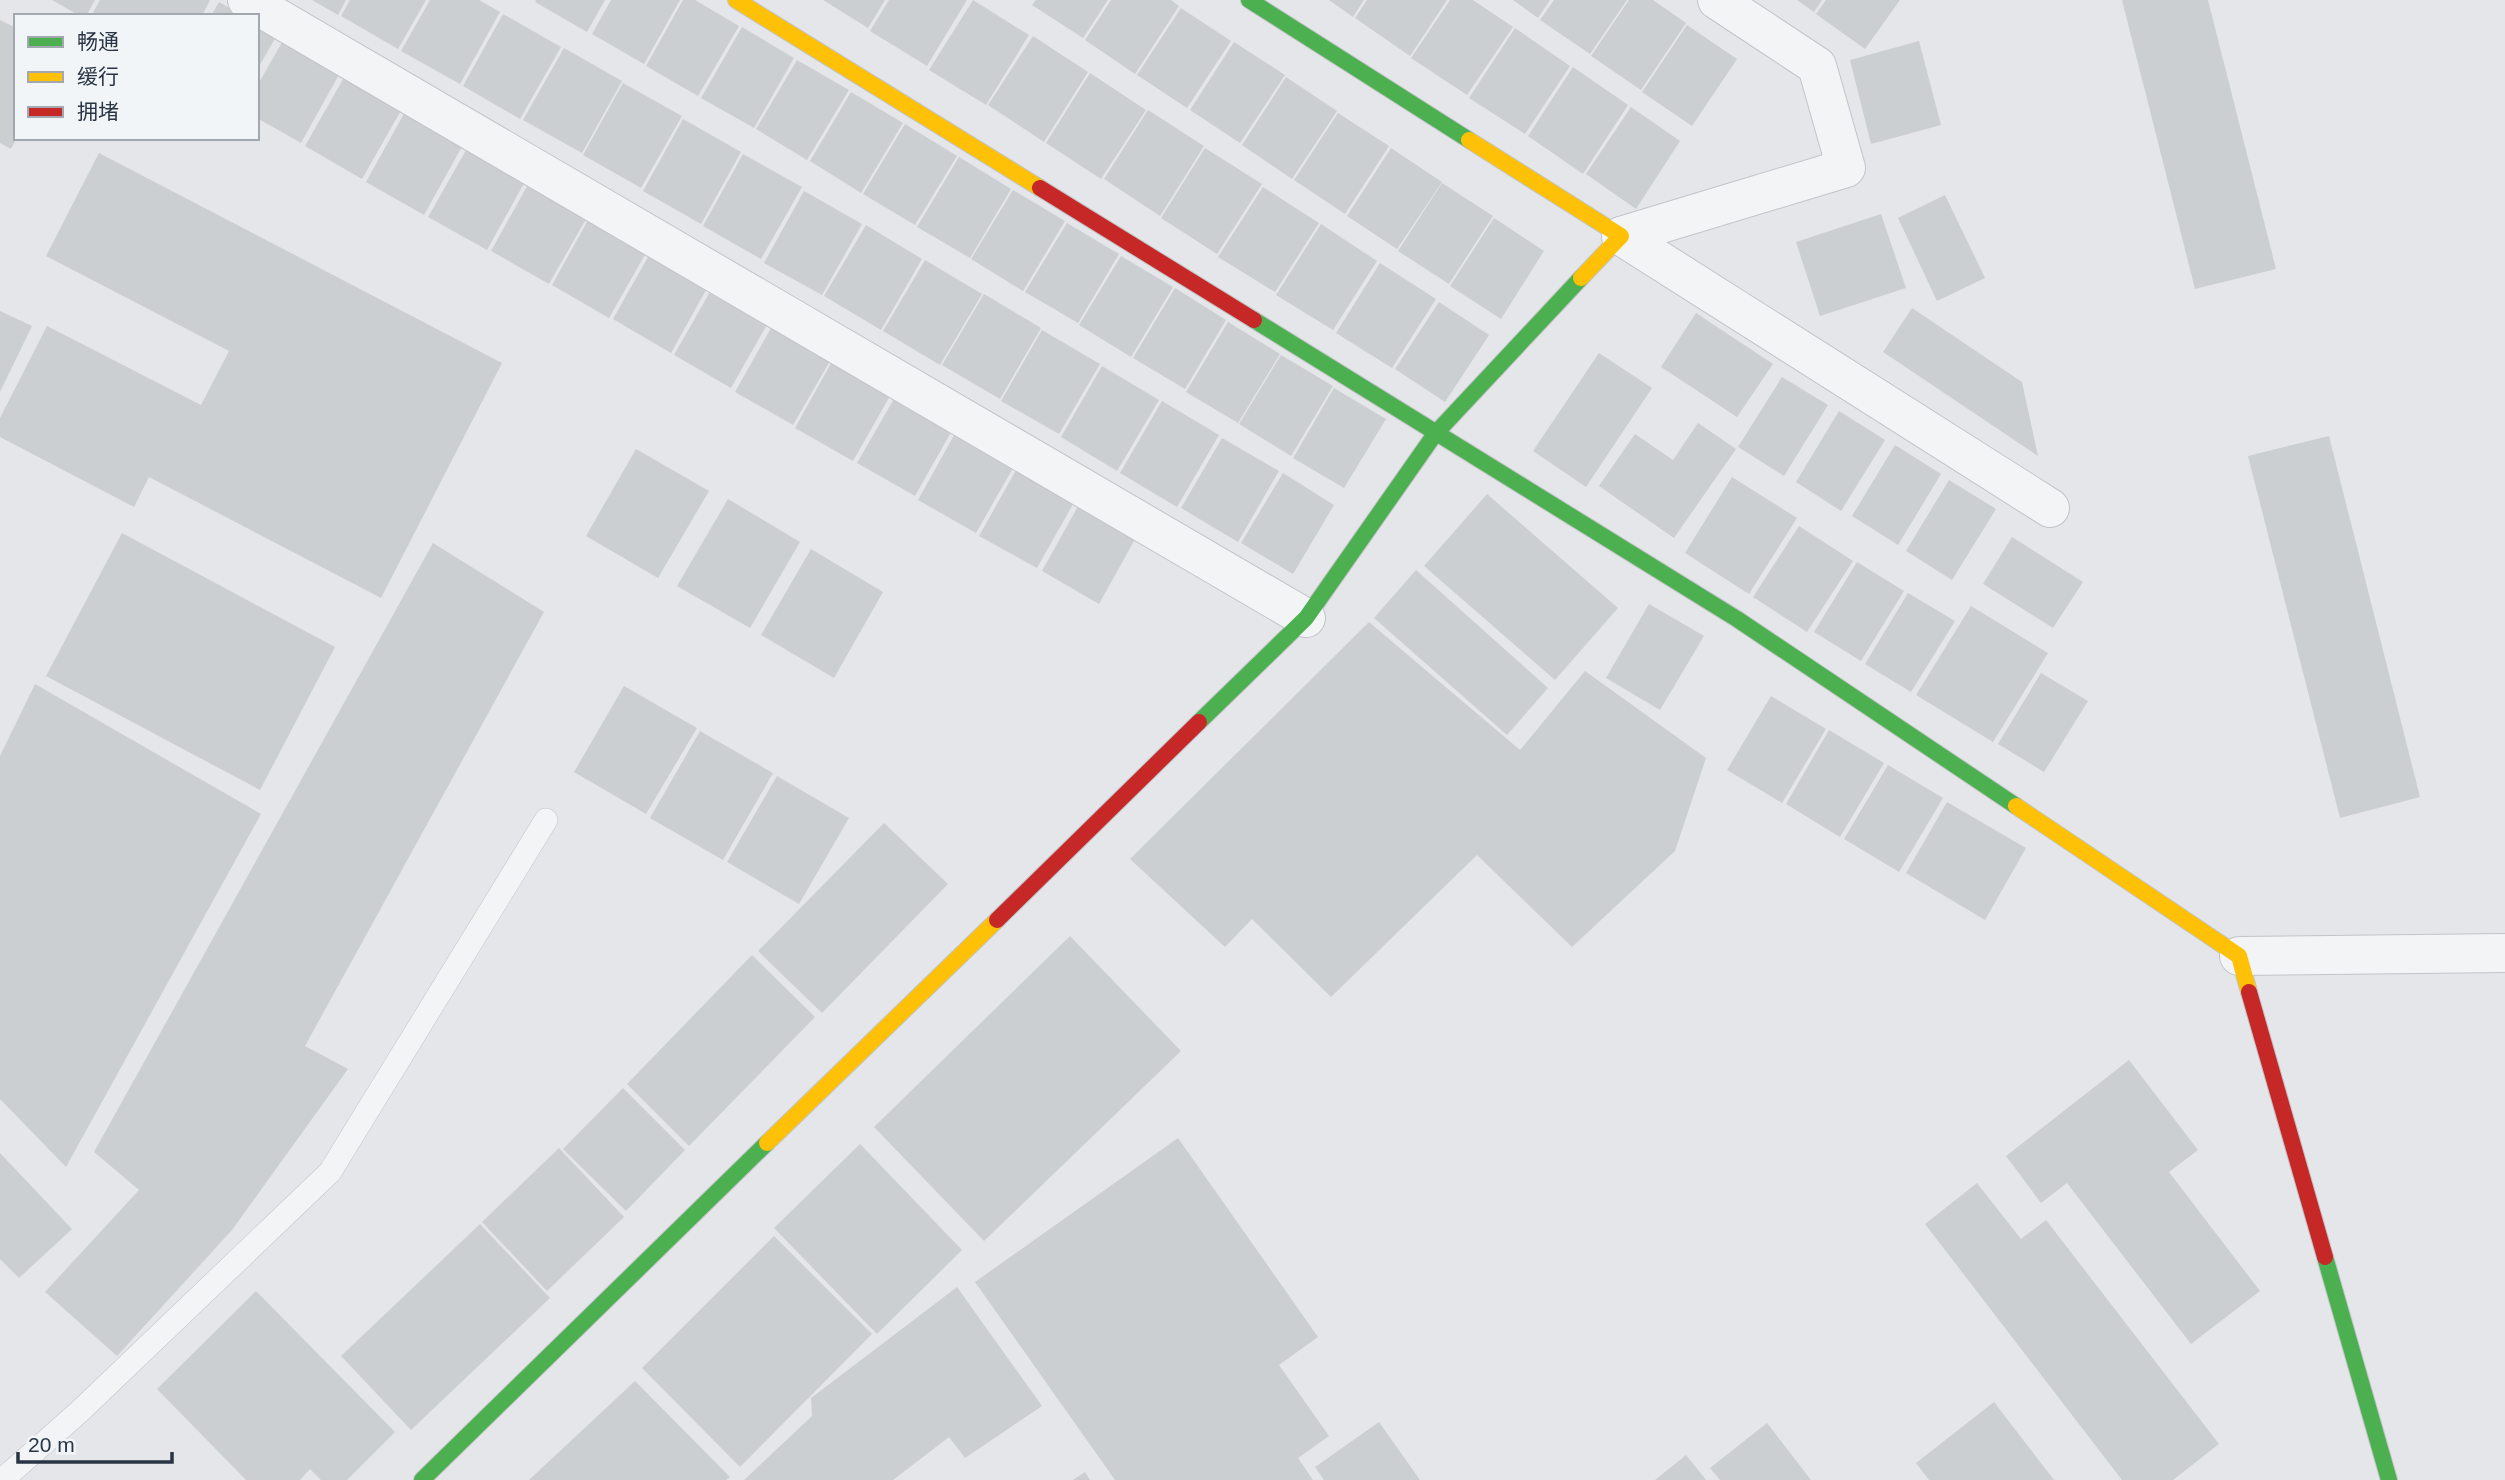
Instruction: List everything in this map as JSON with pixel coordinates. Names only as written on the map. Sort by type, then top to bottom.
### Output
[{"type":"street","points":[[247,0],[1306,618]]},
{"type":"street","points":[[736,0],[1737,619],[2239,956],[2505,953]]},
{"type":"street","points":[[1249,0],[2050,508]]},
{"type":"street","points":[[422,1480],[1306,618],[1435,434],[1621,236],[1846,168],[1817,66],[1717,0]]},
{"type":"street","points":[[2239,956],[2389,1480]]},
{"type":"lane","points":[[2,1480],[79,1412],[330,1172],[546,820]]},
{"type":"building","points":[[52,0],[95,0],[87,14],[76,14]]},
{"type":"building","points":[[100,0],[210,0],[203,14],[92,14]]},
{"type":"building","points":[[312,0],[346,0],[338,15]]},
{"type":"building","points":[[350,0],[426,0],[398,49],[341,16]]},
{"type":"building","points":[[430,0],[479,0],[500,12],[460,84],[401,51]]},
{"type":"building","points":[[605,0],[587,32],[535,2]]},
{"type":"building","points":[[611,0],[680,0],[644,64],[592,34]]},
{"type":"building","points":[[683,0],[695,0],[739,26],[698,96],[646,66]]},
{"type":"building","points":[[823,0],[885,0],[868,28]]},
{"type":"building","points":[[889,0],[967,0],[927,66],[870,31]]},
{"type":"building","points":[[973,0],[1029,35],[986,105],[929,70]]},
{"type":"building","points":[[1036,0],[1108,0],[1083,38],[1032,5]]},
{"type":"building","points":[[1111,0],[1171,0],[1179,6],[1135,74],[1085,40]]},
{"type":"building","points":[[1329,0],[1364,0],[1353,17]]},
{"type":"building","points":[[1367,0],[1447,0],[1410,56],[1355,18]]},
{"type":"building","points":[[1450,0],[1473,0],[1513,27],[1467,95],[1411,58]]},
{"type":"building","points":[[1513,0],[1550,0],[1538,18]]},
{"type":"building","points":[[1554,0],[1627,0],[1590,54],[1540,20]]},
{"type":"building","points":[[1629,0],[1653,0],[1686,23],[1641,90],[1591,56]]},
{"type":"building","points":[[1797,0],[1822,0],[1814,12]]},
{"type":"building","points":[[1826,0],[1900,0],[1865,49],[1816,14]]},
{"type":"building","points":[[2122,0],[2208,0],[2276,269],[2195,289]]},
{"type":"building","points":[[219,2],[240,14],[212,14]]},
{"type":"building","points":[[1181,8],[1231,41],[1187,108],[1137,75]]},
{"type":"building","points":[[503,14],[561,47],[520,119],[463,86]]},
{"type":"building","points":[[0,20],[14,27],[16,140],[11,149],[0,143]]},
{"type":"building","points":[[259,24],[277,35],[259,66]]},
{"type":"building","points":[[1687,25],[1737,59],[1692,126],[1642,92]]},
{"type":"building","points":[[742,27],[794,58],[754,128],[701,98]]},
{"type":"building","points":[[1515,28],[1570,66],[1525,134],[1469,98]]},
{"type":"building","points":[[1033,36],[1088,72],[1044,142],[988,105]]},
{"type":"building","points":[[284,39],[341,71],[301,143],[259,119],[259,83]]},
{"type":"building","points":[[1919,41],[1941,125],[1871,144],[1850,60]]},
{"type":"building","points":[[1234,42],[1285,75],[1240,143],[1190,110]]},
{"type":"building","points":[[564,48],[622,81],[582,153],[523,120]]},
{"type":"building","points":[[797,60],[849,90],[807,160],[756,129]]},
{"type":"building","points":[[1573,67],[1628,105],[1583,174],[1528,136]]},
{"type":"building","points":[[1090,73],[1146,110],[1101,179],[1046,143]]},
{"type":"building","points":[[346,74],[403,107],[362,179],[305,146]]},
{"type":"building","points":[[1286,77],[1337,111],[1292,179],[1242,145]]},
{"type":"building","points":[[623,83],[682,116],[641,188],[583,155]]},
{"type":"building","points":[[851,92],[903,123],[861,193],[810,161]]},
{"type":"building","points":[[1631,107],[1680,141],[1636,209],[1586,174]]},
{"type":"building","points":[[406,110],[464,143],[424,215],[366,182]]},
{"type":"building","points":[[1148,110],[1204,146],[1160,216],[1104,179]]},
{"type":"building","points":[[1338,113],[1389,146],[1345,214],[1294,180]]},
{"type":"building","points":[[683,119],[741,152],[701,224],[643,191]]},
{"type":"building","points":[[905,124],[957,156],[915,225],[863,194]]},
{"type":"building","points":[[469,145],[527,178],[487,250],[428,217]]},
{"type":"building","points":[[1205,148],[1262,184],[1217,254],[1161,218]]},
{"type":"building","points":[[1391,148],[1442,182],[1397,249],[1347,216]]},
{"type":"building","points":[[99,153],[502,363],[381,598],[149,477],[134,507],[0,437],[0,418],[47,326],[201,405],[229,351],[46,256]]},
{"type":"building","points":[[743,154],[802,187],[761,259],[703,226]]},
{"type":"building","points":[[959,157],[1011,189],[970,258],[917,227]]},
{"type":"building","points":[[531,179],[590,212],[549,284],[491,251]]},
{"type":"building","points":[[1442,183],[1493,216],[1449,284],[1398,251]]},
{"type":"building","points":[[1263,187],[1319,223],[1275,292],[1218,257]]},
{"type":"building","points":[[1013,190],[1065,221],[1023,291],[971,259]]},
{"type":"building","points":[[804,191],[862,224],[822,295],[764,263]]},
{"type":"building","points":[[1945,195],[1985,278],[1937,301],[1898,218]]},
{"type":"building","points":[[592,213],[650,246],[609,318],[552,285]]},
{"type":"building","points":[[1881,214],[1906,288],[1820,316],[1796,242]]},
{"type":"building","points":[[1494,218],[1544,251],[1501,319],[1450,286]]},
{"type":"building","points":[[1067,223],[1119,254],[1078,323],[1025,292]]},
{"type":"building","points":[[1321,224],[1377,261],[1333,330],[1276,295]]},
{"type":"building","points":[[866,225],[922,259],[881,330],[824,296]]},
{"type":"building","points":[[653,248],[711,281],[671,353],[613,319]]},
{"type":"building","points":[[1121,256],[1173,287],[1131,357],[1079,325]]},
{"type":"building","points":[[925,260],[982,294],[940,365],[883,331]]},
{"type":"building","points":[[1380,263],[1436,299],[1392,368],[1336,333]]},
{"type":"building","points":[[715,283],[772,316],[731,388],[674,355]]},
{"type":"building","points":[[1175,288],[1226,320],[1185,389],[1133,358]]},
{"type":"building","points":[[984,294],[1041,328],[1000,399],[942,365]]},
{"type":"building","points":[[1439,302],[1489,335],[1445,402],[1395,369]]},
{"type":"building","points":[[1912,308],[2022,382],[2038,456],[1883,352]]},
{"type":"building","points":[[0,311],[32,326],[0,392]]},
{"type":"building","points":[[1696,313],[1773,364],[1737,417],[1661,367]]},
{"type":"building","points":[[775,321],[834,354],[793,425],[735,392]]},
{"type":"building","points":[[1228,322],[1280,354],[1238,423],[1186,392]]},
{"type":"building","points":[[1042,330],[1100,364],[1059,434],[1001,401]]},
{"type":"building","points":[[1599,353],[1652,388],[1586,487],[1533,451]]},
{"type":"building","points":[[1281,355],[1333,386],[1291,456],[1239,424]]},
{"type":"building","points":[[835,356],[894,389],[853,461],[795,428]]},
{"type":"building","points":[[1102,366],[1159,400],[1117,471],[1061,437]]},
{"type":"building","points":[[1782,377],[1828,405],[1784,476],[1738,447]]},
{"type":"building","points":[[1334,388],[1386,419],[1344,488],[1293,458]]},
{"type":"building","points":[[898,392],[955,425],[915,496],[857,463]]},
{"type":"building","points":[[1162,401],[1219,435],[1177,507],[1120,473]]},
{"type":"building","points":[[1839,411],[1885,440],[1841,511],[1796,482]]},
{"type":"building","points":[[1698,423],[1736,449],[1674,538],[1599,486],[1635,434],[1673,460]]},
{"type":"building","points":[[958,428],[1017,461],[976,533],[918,500]]},
{"type":"building","points":[[2329,436],[2420,797],[2340,818],[2248,456]]},
{"type":"building","points":[[1222,438],[1279,471],[1238,542],[1181,508]]},
{"type":"building","points":[[1895,445],[1941,474],[1898,545],[1852,516]]},
{"type":"building","points":[[636,449],[709,491],[658,578],[586,536]]},
{"type":"building","points":[[1020,463],[1077,497],[1037,568],[979,536]]},
{"type":"building","points":[[1283,473],[1334,505],[1293,574],[1241,543]]},
{"type":"building","points":[[1732,477],[1797,518],[1749,594],[1685,553]]},
{"type":"building","points":[[1949,480],[1996,509],[1952,580],[1906,551]]},
{"type":"building","points":[[1487,494],[1618,608],[1555,680],[1424,566]]},
{"type":"building","points":[[728,499],[800,542],[750,628],[677,586]]},
{"type":"building","points":[[1082,499],[1139,532],[1099,604],[1042,571]]},
{"type":"building","points":[[1799,526],[1853,561],[1807,632],[1753,597]]},
{"type":"building","points":[[122,533],[335,647],[260,790],[46,676]]},
{"type":"building","points":[[2012,537],[2083,582],[2053,628],[1983,584]]},
{"type":"building","points":[[433,543],[544,612],[305,1046],[348,1069],[232,1230],[117,1356],[45,1292],[139,1190],[94,1152]]},
{"type":"building","points":[[811,549],[883,592],[834,678],[761,635]]},
{"type":"building","points":[[1857,562],[1904,591],[1861,661],[1814,632]]},
{"type":"building","points":[[1416,570],[1548,688],[1507,735],[1374,618]]},
{"type":"building","points":[[1908,593],[1955,621],[1911,692],[1865,664]]},
{"type":"building","points":[[1649,604],[1704,636],[1660,710],[1606,678]]},
{"type":"building","points":[[1971,606],[2048,653],[1993,742],[1916,695]]},
{"type":"building","points":[[1369,622],[1520,750],[1585,671],[1706,758],[1675,851],[1572,947],[1477,855],[1331,997],[1252,919],[1225,947],[1130,859]]},
{"type":"building","points":[[2041,673],[2088,701],[2044,772],[1998,744]]},
{"type":"building","points":[[35,684],[261,814],[66,1167],[0,1099],[0,756]]},
{"type":"building","points":[[624,686],[697,728],[646,814],[574,772]]},
{"type":"building","points":[[1771,696],[1826,729],[1782,803],[1727,770]]},
{"type":"building","points":[[1829,730],[1884,763],[1840,837],[1786,804]]},
{"type":"building","points":[[700,731],[773,773],[723,860],[650,818]]},
{"type":"building","points":[[1888,765],[1943,798],[1899,872],[1844,839]]},
{"type":"building","points":[[777,776],[849,818],[799,904],[727,862]]},
{"type":"building","points":[[1947,802],[2026,848],[1985,920],[1906,873]]},
{"type":"building","points":[[884,823],[948,884],[822,1013],[758,951]]},
{"type":"building","points":[[1070,936],[1181,1051],[984,1241],[874,1127]]},
{"type":"building","points":[[752,955],[815,1017],[689,1146],[627,1084]]},
{"type":"building","points":[[2129,1060],[2198,1150],[2169,1172],[2260,1291],[2191,1344],[2067,1183],[2041,1203],[2006,1156]]},
{"type":"building","points":[[623,1088],[685,1150],[626,1211],[563,1149]]},
{"type":"building","points":[[1178,1138],[1318,1337],[1279,1365],[1329,1436],[1298,1458],[1313,1480],[1115,1480],[975,1282]]},
{"type":"building","points":[[860,1144],[962,1250],[877,1334],[774,1228]]},
{"type":"building","points":[[559,1148],[624,1217],[547,1291],[482,1222]]},
{"type":"building","points":[[0,1153],[72,1229],[19,1278],[0,1259]]},
{"type":"building","points":[[1977,1183],[2021,1239],[2046,1220],[2219,1444],[2173,1480],[2122,1480],[1925,1224]]},
{"type":"building","points":[[480,1224],[550,1298],[411,1430],[341,1356]]},
{"type":"building","points":[[774,1236],[872,1334],[740,1467],[642,1368]]},
{"type":"building","points":[[957,1287],[1042,1406],[965,1458],[949,1437],[893,1480],[744,1480],[812,1416],[811,1398]]},
{"type":"building","points":[[256,1291],[395,1432],[347,1480],[321,1480],[310,1469],[300,1480],[246,1480],[157,1389]]},
{"type":"building","points":[[635,1381],[730,1477],[726,1480],[529,1480]]},
{"type":"building","points":[[1994,1402],[2054,1480],[1929,1480],[1916,1463]]},
{"type":"building","points":[[1379,1422],[1420,1480],[1324,1480],[1315,1467]]},
{"type":"building","points":[[1767,1423],[1811,1480],[1720,1480],[1710,1468]]},
{"type":"building","points":[[1686,1455],[1706,1480],[1655,1480]]},
{"type":"building","points":[[1085,1472],[1090,1480],[1073,1480]]},
{"type":"traffic: fast","points":[[1249,0],[1469,140]]},
{"type":"traffic: fast","points":[[1199,722],[1306,618],[1435,434],[1581,278]]},
{"type":"traffic: fast","points":[[1254,320],[1737,619],[2016,806]]},
{"type":"traffic: fast","points":[[422,1480],[767,1143]]},
{"type":"traffic: fast","points":[[2325,1257],[2389,1480]]},
{"type":"traffic: slow","points":[[736,0],[1040,188]]},
{"type":"traffic: slow","points":[[1469,140],[1621,236],[1581,278]]},
{"type":"traffic: slow","points":[[2016,806],[2239,956],[2249,992]]},
{"type":"traffic: slow","points":[[767,1143],[997,920]]},
{"type":"traffic: jam","points":[[1040,188],[1254,320]]},
{"type":"traffic: jam","points":[[997,920],[1199,722]]},
{"type":"traffic: jam","points":[[2249,992],[2325,1257]]}]
